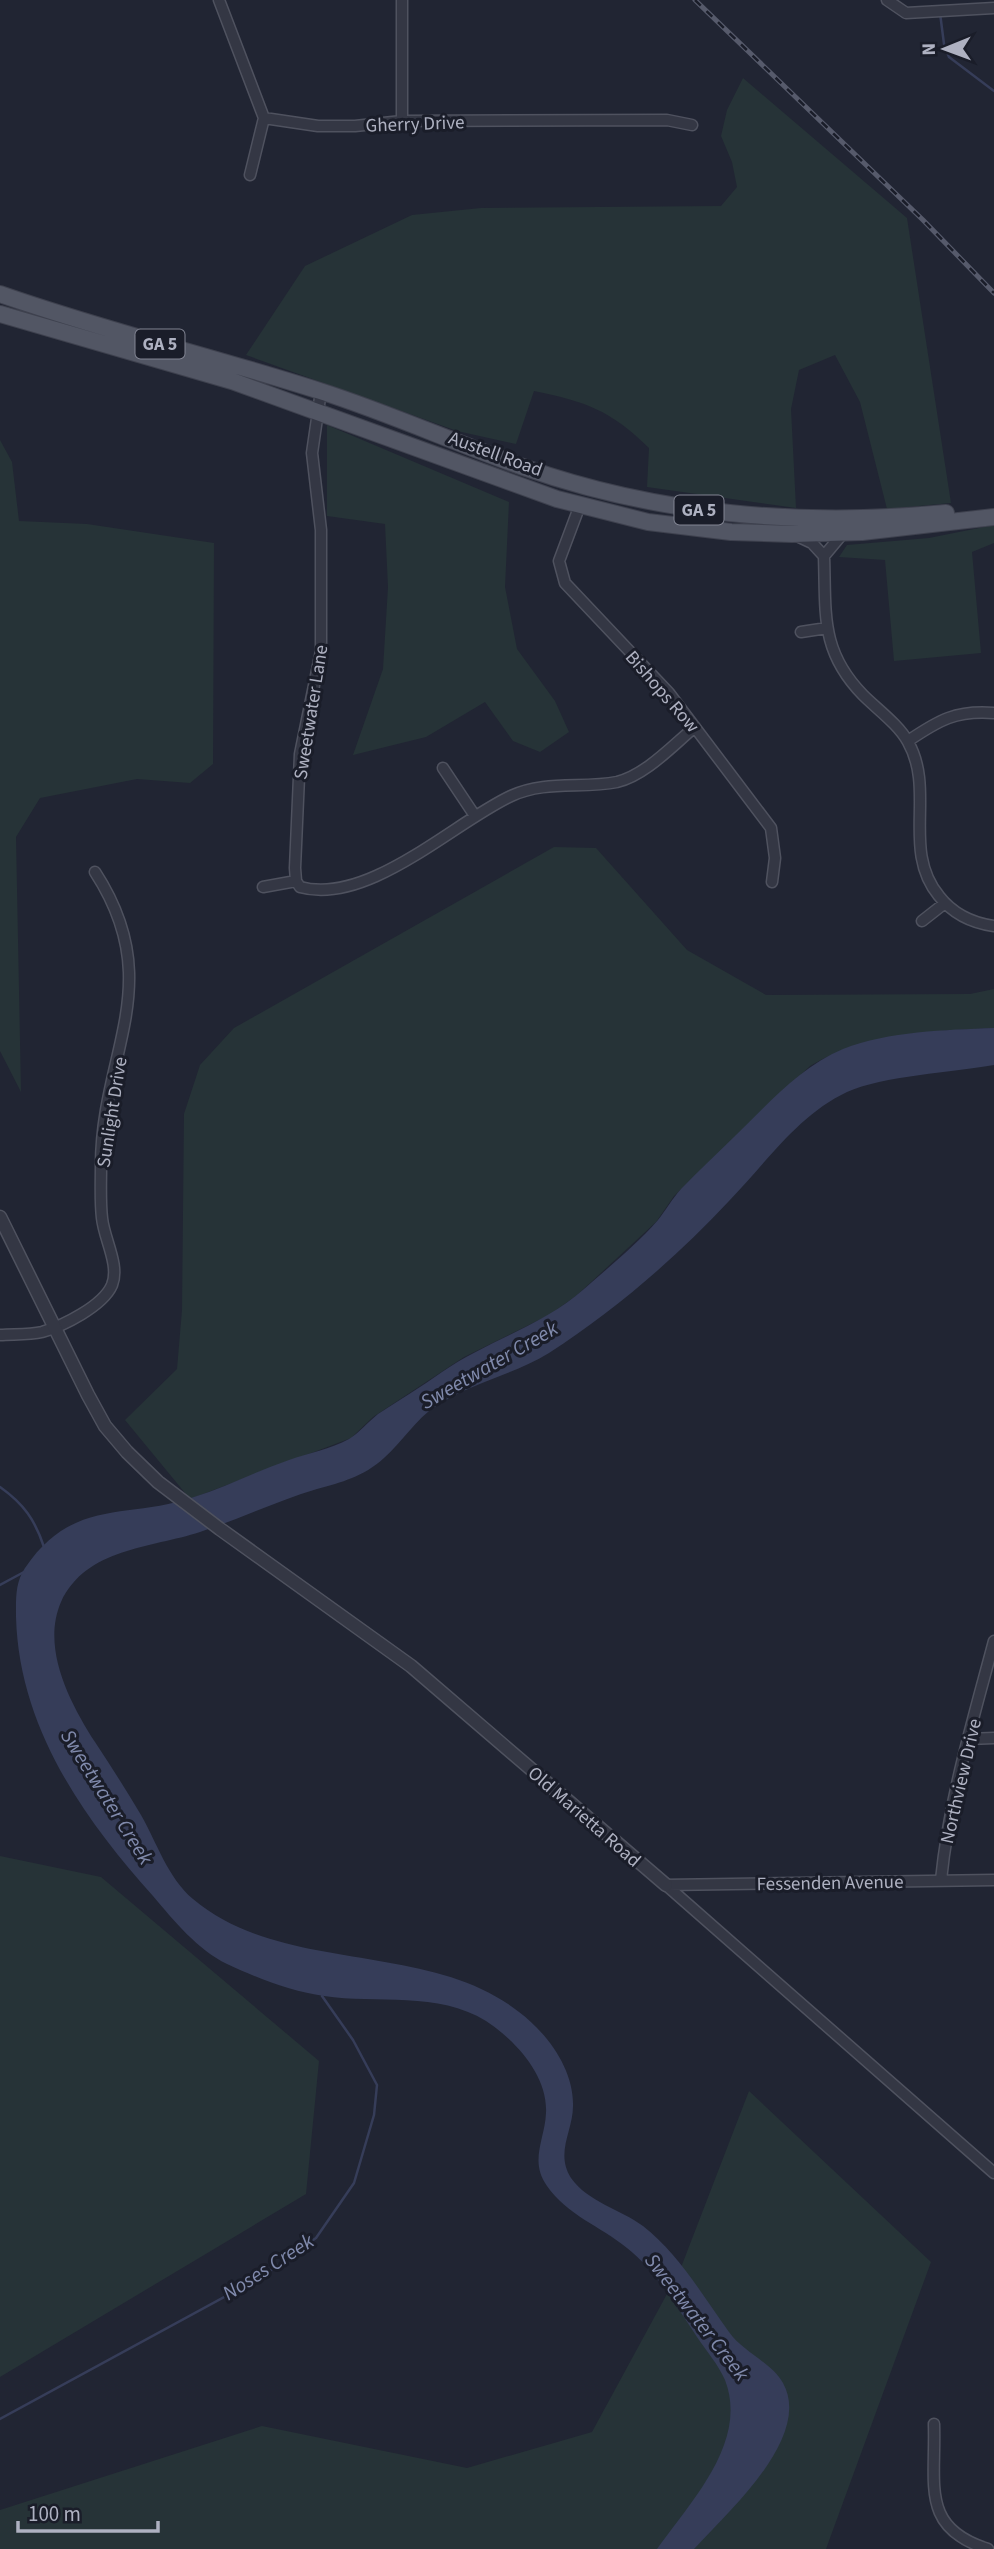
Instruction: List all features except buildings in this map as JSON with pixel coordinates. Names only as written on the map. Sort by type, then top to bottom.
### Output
[{"type":"main road","name":"Austell Road","points":[[0,294],[68,318],[321,391],[524,468],[663,505],[738,514],[821,517],[923,515],[994,506]]},
{"type":"main road","name":"Austell Road","points":[[0,314],[232,381],[580,505],[625,517],[689,528],[792,534],[844,532],[994,517]]},
{"type":"street","points":[[219,0],[264,118],[250,175]]},
{"type":"street","points":[[402,0],[402,121]]},
{"type":"street","points":[[887,0],[906,13],[959,6],[994,8]]},
{"type":"street","name":"Gherry Drive","points":[[264,118],[318,126],[402,121],[667,120],[692,125]]},
{"type":"street","name":"Sweetwater Lane","points":[[296,881],[300,754],[321,651],[321,530],[312,453],[321,391]]},
{"type":"street","name":"Bishops Row","points":[[580,505],[559,561],[565,583],[669,693],[771,828],[775,858],[772,881]]},
{"type":"street","points":[[824,556],[844,532]]},
{"type":"street","points":[[792,534],[812,543],[824,556],[827,628],[840,668],[908,741],[916,766],[920,796],[918,843],[921,865],[931,887],[944,903],[961,916],[994,926]]},
{"type":"street","points":[[801,632],[827,628]]},
{"type":"street","points":[[908,741],[932,724],[954,715],[970,711],[994,713]]},
{"type":"street","points":[[262,887],[296,881],[307,888],[348,884],[370,878],[398,866],[512,795],[536,787],[618,781],[641,770],[695,727]]},
{"type":"street","points":[[443,768],[475,816]]},
{"type":"street","name":"Sunlight Drive","points":[[0,1335],[41,1332],[89,1308],[107,1294],[114,1276],[102,1218],[101,1161],[128,1014],[129,969],[116,910],[95,872]]},
{"type":"street","points":[[922,921],[944,903]]},
{"type":"street","name":"Old Marietta Road","points":[[0,1217],[52,1327],[105,1426],[158,1482],[411,1666],[994,2173]]},
{"type":"street","name":"Northview Drive","points":[[941,1880],[945,1835],[994,1641]]},
{"type":"street","points":[[968,1739],[994,1738]]},
{"type":"street","name":"Fessenden Avenue","points":[[666,1885],[994,1880]]},
{"type":"street","points":[[934,2424],[937,2512],[954,2535],[965,2542],[988,2549]]},
{"type":"shaded area","points":[[743,78],[907,218],[951,503],[887,509],[860,402],[835,355],[799,370],[791,409],[796,508],[647,487],[649,448],[609,416],[569,399],[534,391],[516,444],[457,431],[246,355],[305,266],[412,215],[481,208],[721,206],[737,187],[732,162],[721,136],[727,110]]},
{"type":"shaded area","points":[[327,425],[509,502],[505,587],[517,649],[555,701],[569,732],[540,752],[513,741],[485,702],[426,737],[353,755],[383,669],[388,587],[385,524],[327,516]]},
{"type":"shaded area","points":[[0,440],[12,462],[19,521],[87,524],[214,543],[213,764],[190,783],[137,779],[40,798],[16,837],[21,1092],[0,1051]]},
{"type":"shaded area","points":[[994,525],[994,543],[972,552],[981,653],[894,661],[885,560],[839,557],[847,545],[929,538]]},
{"type":"shaded area","points":[[554,847],[596,848],[687,950],[766,995],[970,994],[994,989],[994,1028],[923,1033],[876,1040],[831,1055],[810,1066],[674,1196],[656,1222],[576,1296],[549,1315],[464,1357],[373,1417],[351,1438],[190,1499],[125,1420],[177,1369],[182,1310],[184,1114],[200,1065],[234,1028]]},
{"type":"shaded area","points":[[0,1856],[101,1877],[319,2061],[306,2194],[0,2377]]},
{"type":"shaded area","points":[[749,2091],[931,2262],[826,2549],[0,2549],[0,2510],[262,2426],[467,2468],[592,2432],[680,2270]]},
{"type":"water","name":"Sweetwater Creek","points":[[994,1028],[994,1065],[879,1082],[847,1092],[813,1113],[783,1141],[688,1243],[644,1283],[549,1353],[463,1391],[436,1406],[422,1417],[384,1458],[368,1470],[200,1532],[103,1560],[72,1584],[61,1602],[56,1620],[56,1656],[76,1710],[184,1891],[229,1923],[269,1939],[443,1975],[483,1990],[519,2012],[549,2041],[569,2079],[573,2106],[565,2160],[571,2178],[586,2193],[634,2220],[656,2237],[689,2276],[735,2339],[771,2369],[783,2383],[789,2404],[786,2427],[777,2450],[762,2473],[694,2549],[657,2549],[699,2491],[723,2448],[729,2426],[730,2403],[725,2380],[674,2302],[638,2257],[617,2240],[574,2213],[547,2186],[539,2168],[539,2150],[546,2113],[545,2099],[536,2072],[508,2038],[486,2021],[467,2012],[428,2002],[344,1998],[287,1988],[227,1964],[196,1943],[102,1835],[59,1768],[42,1733],[29,1696],[20,1657],[16,1617],[18,1585],[25,1568],[43,1546],[62,1530],[102,1514],[169,1504],[194,1497],[349,1439],[378,1414],[459,1361],[568,1302],[632,1247],[658,1220],[681,1189],[772,1099],[827,1057],[879,1038]]},
{"type":"waterway","points":[[940,13],[944,44],[949,57],[994,91]]},
{"type":"waterway","points":[[0,1487],[28,1513],[44,1547]]},
{"type":"waterway","points":[[0,1585],[24,1572]]},
{"type":"waterway","name":"Noses Creek","points":[[0,2419],[261,2277],[316,2238],[354,2183],[374,2115],[377,2085],[353,2040],[322,1996]]},
{"type":"railway","points":[[695,0],[923,220],[994,293]]}]
